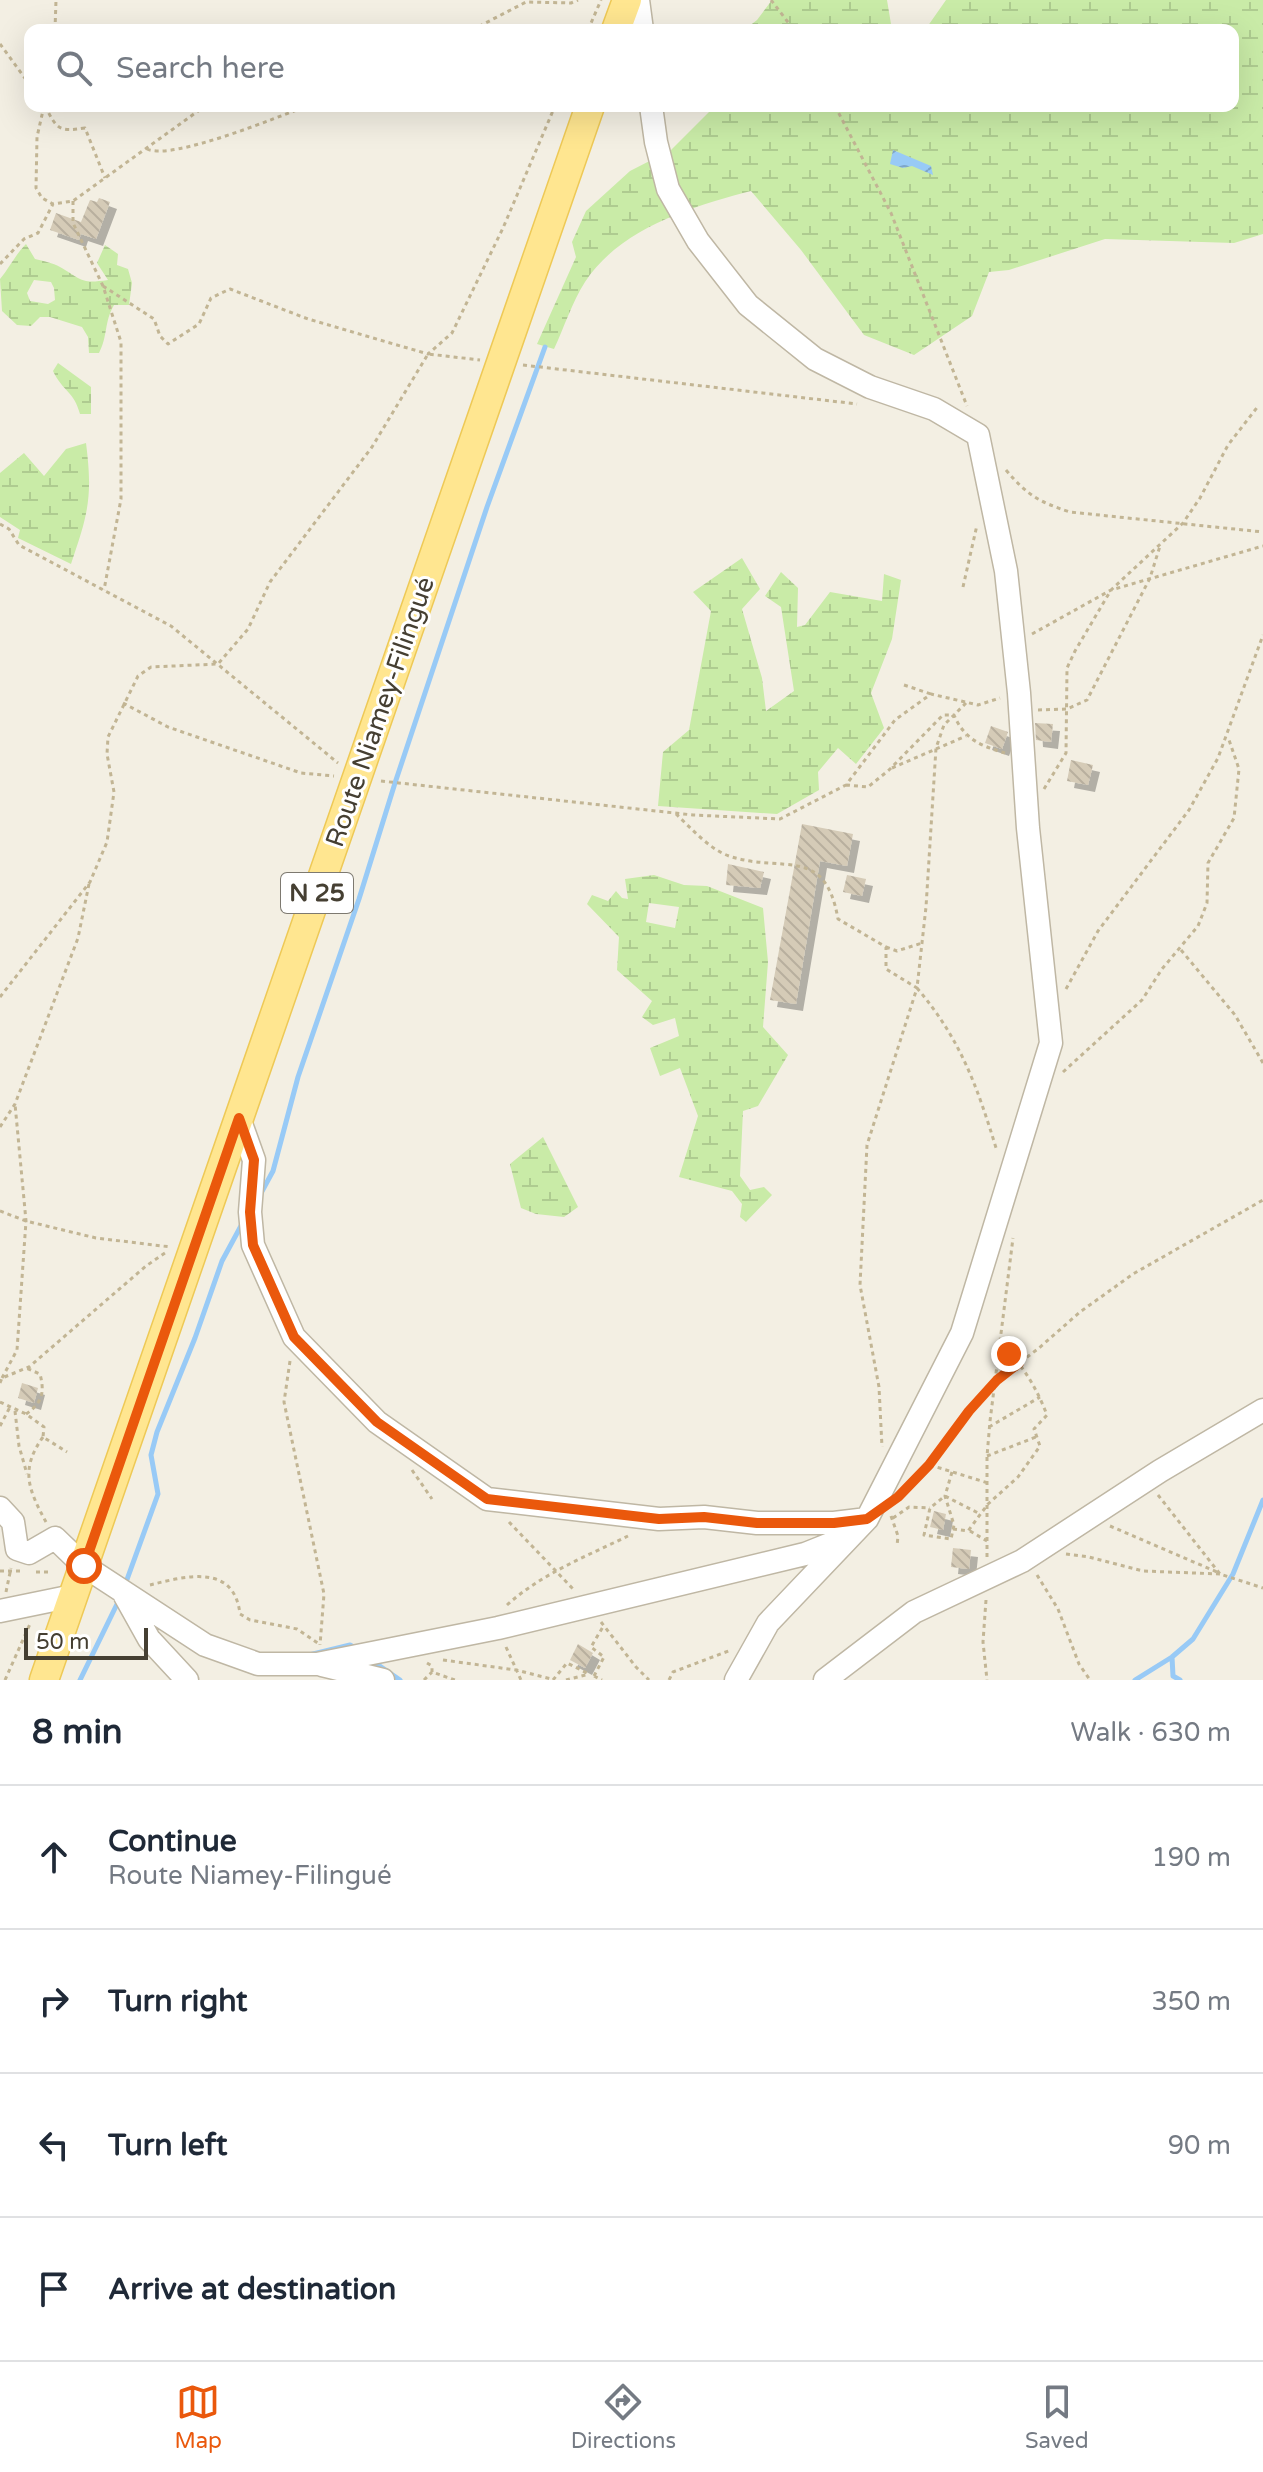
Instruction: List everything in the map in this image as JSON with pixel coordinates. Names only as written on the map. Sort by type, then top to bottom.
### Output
[{"type":"main road","points":[[618,24],[627,0]]},
{"type":"main road","name":"Route Niamey-Filingué","points":[[44,1680],[588,112]]},
{"type":"street","points":[[638,0],[641,24]]},
{"type":"street","points":[[652,112],[668,189],[698,241],[748,305],[815,359],[870,387],[934,409],[978,435],[1006,571],[1051,1043],[962,1333],[890,1490],[765,1629],[736,1680]]},
{"type":"street","points":[[239,1118],[254,1160],[250,1212],[253,1245],[294,1337],[377,1422],[487,1499],[659,1519],[704,1517],[757,1523],[834,1523],[867,1519]]},
{"type":"street","points":[[825,1680],[914,1612],[1032,1555],[1143,1482],[1263,1410]]},
{"type":"street","points":[[0,1508],[13,1522],[17,1549],[29,1553],[55,1538],[84,1566],[205,1645],[258,1664],[498,1628],[805,1554],[850,1537]]},
{"type":"street","points":[[123,1592],[149,1639],[187,1680]]},
{"type":"street","points":[[1,1611],[73,1596]]},
{"type":"street","points":[[318,1654],[383,1680]]},
{"type":"path","points":[[55,24],[56,0]]},
{"type":"path","points":[[484,24],[526,2],[571,3],[578,0]]},
{"type":"path","points":[[591,24],[601,0]]},
{"type":"path","points":[[771,0],[789,24]]},
{"type":"path","points":[[0,44],[24,77]]},
{"type":"path","points":[[43,112],[37,137],[36,188],[42,198],[53,204],[73,201],[197,112]]},
{"type":"path","points":[[48,112],[56,126],[66,131],[85,128],[105,178]]},
{"type":"path","points":[[146,149],[156,154],[194,146],[290,112]]},
{"type":"path","points":[[0,1127],[15,1104],[78,938],[90,882],[107,842],[114,792],[107,754],[108,737],[123,703],[138,676],[151,667],[218,664],[248,629],[270,582],[372,447],[428,354],[452,333],[503,228],[552,112]]},
{"type":"path","points":[[838,112],[891,213],[978,435]]},
{"type":"path","points":[[73,201],[73,223],[103,286],[121,342],[121,499],[104,590]]},
{"type":"path","points":[[0,264],[24,239],[38,233],[53,204]]},
{"type":"path","points":[[103,286],[154,319],[160,336],[168,344],[199,324],[211,298],[230,289],[308,319],[428,354],[868,405]]},
{"type":"path","points":[[1027,816],[1066,753],[1067,668],[1111,590],[1183,523],[1228,445],[1259,405]]},
{"type":"path","points":[[1005,468],[1023,490],[1049,505],[1070,512],[1263,532]]},
{"type":"path","points":[[0,524],[9,529],[19,545],[171,626],[357,779]]},
{"type":"path","points":[[963,587],[977,525]]},
{"type":"path","points":[[904,685],[978,705],[1020,702],[1067,709],[1087,700],[1150,578],[1160,546]]},
{"type":"path","points":[[1015,649],[1035,631],[1111,590],[1263,546]]},
{"type":"path","points":[[1063,999],[1067,984],[1098,931],[1189,810],[1218,758],[1263,635]]},
{"type":"path","points":[[123,703],[168,727],[301,773],[675,813],[780,819],[846,785],[895,720],[931,694]]},
{"type":"path","points":[[966,703],[944,725],[936,748],[926,907],[917,988],[867,1145],[860,1285],[879,1387],[890,1490],[929,1465],[969,1411],[997,1380],[1080,1312],[1133,1274],[1263,1200]]},
{"type":"path","points":[[846,785],[868,787],[943,715],[954,715]]},
{"type":"path","points":[[954,715],[966,736],[984,747],[1006,753]]},
{"type":"path","points":[[1043,1070],[1063,1072],[1094,1046],[1142,1000],[1162,969],[1198,926],[1207,903],[1208,863],[1234,818],[1239,769],[1228,734]]},
{"type":"path","points":[[889,770],[966,736]]},
{"type":"path","points":[[675,813],[727,856],[808,868],[821,875],[834,895],[838,919],[886,947],[897,951],[922,943]]},
{"type":"path","points":[[0,997],[90,882]]},
{"type":"path","points":[[886,947],[886,969],[917,988],[942,1018],[976,1083],[1008,1184]]},
{"type":"path","points":[[1181,949],[1235,1015],[1263,1063]]},
{"type":"path","points":[[1,1381],[17,1350],[26,1221],[15,1104]]},
{"type":"path","points":[[0,1211],[26,1221],[96,1238],[174,1247],[146,1266],[26,1368],[1,1381]]},
{"type":"path","points":[[987,1680],[983,1642],[987,1577],[987,1456],[1014,1230]]},
{"type":"path","points":[[968,1531],[988,1504],[1018,1477],[1040,1446],[1034,1429],[1047,1415],[1019,1363],[1009,1354],[1002,1334]]},
{"type":"path","points":[[294,1337],[284,1402],[324,1594],[318,1654]]},
{"type":"path","points":[[26,1368],[40,1374],[44,1389],[39,1405],[26,1414]]},
{"type":"path","points":[[989,1427],[1040,1397]]},
{"type":"path","points":[[0,1402],[26,1414],[44,1427],[43,1437],[31,1454],[28,1478]]},
{"type":"path","points":[[0,1426],[10,1407]]},
{"type":"path","points":[[15,1410],[19,1446],[35,1503],[55,1538]]},
{"type":"path","points":[[987,1456],[1036,1436]]},
{"type":"path","points":[[43,1437],[67,1452]]},
{"type":"path","points":[[929,1465],[988,1483]]},
{"type":"path","points":[[945,1496],[930,1508],[924,1535],[951,1539],[953,1529],[945,1496],[952,1472]]},
{"type":"path","points":[[1143,1482],[1160,1498],[1220,1574]]},
{"type":"path","points":[[945,1496],[980,1514]]},
{"type":"path","points":[[487,1499],[589,1605],[649,1680]]},
{"type":"path","points":[[867,1519],[888,1504],[898,1536],[897,1546]]},
{"type":"path","points":[[892,1519],[909,1507],[930,1508]]},
{"type":"path","points":[[1090,1517],[1220,1574],[1263,1588]]},
{"type":"path","points":[[953,1529],[968,1531],[987,1541]]},
{"type":"path","points":[[521,1680],[498,1628],[497,1615],[519,1595],[556,1571],[627,1536]]},
{"type":"path","points":[[1,1611],[10,1571],[29,1553]]},
{"type":"path","points":[[1090,1680],[1079,1664],[1058,1609],[1032,1555],[1089,1557],[1143,1571],[1220,1574]]},
{"type":"path","points":[[123,1592],[186,1576],[214,1577],[227,1585],[238,1598],[240,1614],[250,1620],[297,1629],[318,1654]]},
{"type":"path","points":[[5,1680],[40,1603]]},
{"type":"path","points":[[587,1680],[604,1657],[591,1647],[604,1625]]},
{"type":"path","points":[[669,1680],[673,1672],[725,1654],[765,1629]]},
{"type":"path","points":[[435,1658],[516,1670],[554,1680],[567,1663],[602,1680]]},
{"type":"path","points":[[424,1661],[432,1666],[432,1672],[424,1680]]},
{"type":"path","points":[[432,1672],[455,1680]]},
{"type":"path","points":[[566,1680],[592,1675]]},
{"type":"green space","points":[[772,0],[887,0],[891,24],[752,24]]},
{"type":"green space","points":[[946,0],[1263,0],[1263,234],[1234,243],[1105,239],[1009,270],[989,272],[972,316],[914,355],[864,335],[801,250],[751,191],[683,212],[638,233],[618,247],[585,282],[554,349],[537,344],[576,257],[572,242],[586,211],[630,171],[671,150],[709,112],[1239,112],[1239,24],[929,24]]},
{"type":"green space","points":[[26,244],[35,259],[54,264],[82,280],[92,281],[108,280],[97,263],[105,245],[118,254],[117,265],[128,269],[132,283],[129,305],[114,305],[99,353],[89,353],[88,337],[82,327],[50,317],[40,317],[31,326],[17,325],[2,311],[0,279]],"holes":[[[34,280],[51,282],[55,300],[48,304],[30,301],[27,293]]]},
{"type":"green space","points":[[58,363],[91,387],[91,414],[80,414],[75,401],[53,371]]},
{"type":"green space","points":[[86,443],[88,505],[71,564],[18,538],[20,530],[0,517],[0,473],[24,453],[44,476],[66,449]]},
{"type":"green space","points":[[742,558],[760,589],[742,609],[762,678],[766,711],[794,691],[781,607],[765,596],[781,572],[798,588],[797,627],[805,625],[830,592],[882,601],[884,574],[901,580],[892,639],[871,693],[884,728],[856,764],[838,748],[818,772],[819,790],[777,814],[658,806],[663,752],[689,730],[711,611],[693,592]]},
{"type":"green space","points":[[654,875],[684,885],[707,886],[763,908],[768,962],[763,1027],[788,1055],[758,1106],[743,1111],[740,1176],[750,1190],[764,1187],[772,1195],[746,1222],[740,1217],[742,1204],[732,1191],[679,1177],[698,1116],[680,1068],[660,1076],[650,1048],[679,1036],[675,1018],[653,1025],[642,1017],[652,1001],[617,970],[619,937],[587,904],[592,895],[608,901],[616,891],[622,898],[628,899],[625,879]],"holes":[[[649,903],[679,907],[675,928],[646,922]]]},
{"type":"green space","points":[[543,1137],[578,1207],[564,1217],[536,1214],[521,1208],[510,1164]]},
{"type":"water","points":[[893,150],[931,166],[933,175],[912,166],[903,168],[890,164]]},
{"type":"building","points":[[99,198],[110,202],[96,239],[81,234],[79,240],[50,230],[56,213],[81,222],[90,200],[97,202]]},
{"type":"building","points":[[1035,723],[1053,724],[1051,742],[1036,740]]},
{"type":"building","points":[[991,726],[1008,732],[1002,749],[985,743]]},
{"type":"building","points":[[1071,760],[1093,765],[1088,785],[1067,781]]},
{"type":"building","points":[[802,824],[853,834],[847,866],[820,861],[796,1004],[770,1000]]},
{"type":"building","points":[[728,864],[764,872],[760,888],[726,885]]},
{"type":"building","points":[[847,875],[866,879],[862,896],[843,892]]},
{"type":"building","points":[[22,1383],[38,1388],[34,1403],[18,1398]]},
{"type":"building","points":[[934,1511],[946,1514],[943,1530],[930,1527]]},
{"type":"building","points":[[953,1548],[971,1550],[969,1569],[951,1567]]},
{"type":"building","points":[[578,1644],[593,1653],[585,1668],[570,1660]]},
{"type":"waterway","points":[[260,1195],[273,1171],[298,1077],[395,783],[487,507],[545,347]]},
{"type":"waterway","points":[[125,1585],[158,1494],[151,1455],[157,1432],[222,1261],[242,1224]]},
{"type":"waterway","points":[[1135,1680],[1172,1657],[1193,1639],[1233,1574],[1263,1500]]},
{"type":"waterway","points":[[80,1680],[120,1598]]},
{"type":"waterway","points":[[309,1655],[350,1645],[357,1649]]},
{"type":"waterway","points":[[1172,1657],[1173,1676],[1180,1680]]},
{"type":"waterway","points":[[371,1660],[400,1680]]},
{"type":"route","points":[[84,1566],[239,1118],[254,1160],[250,1212],[253,1245],[294,1337],[377,1422],[487,1499],[659,1519],[704,1517],[757,1523],[834,1523],[867,1519],[898,1497],[929,1465],[969,1411],[997,1380],[1019,1363],[1009,1354]]}]
